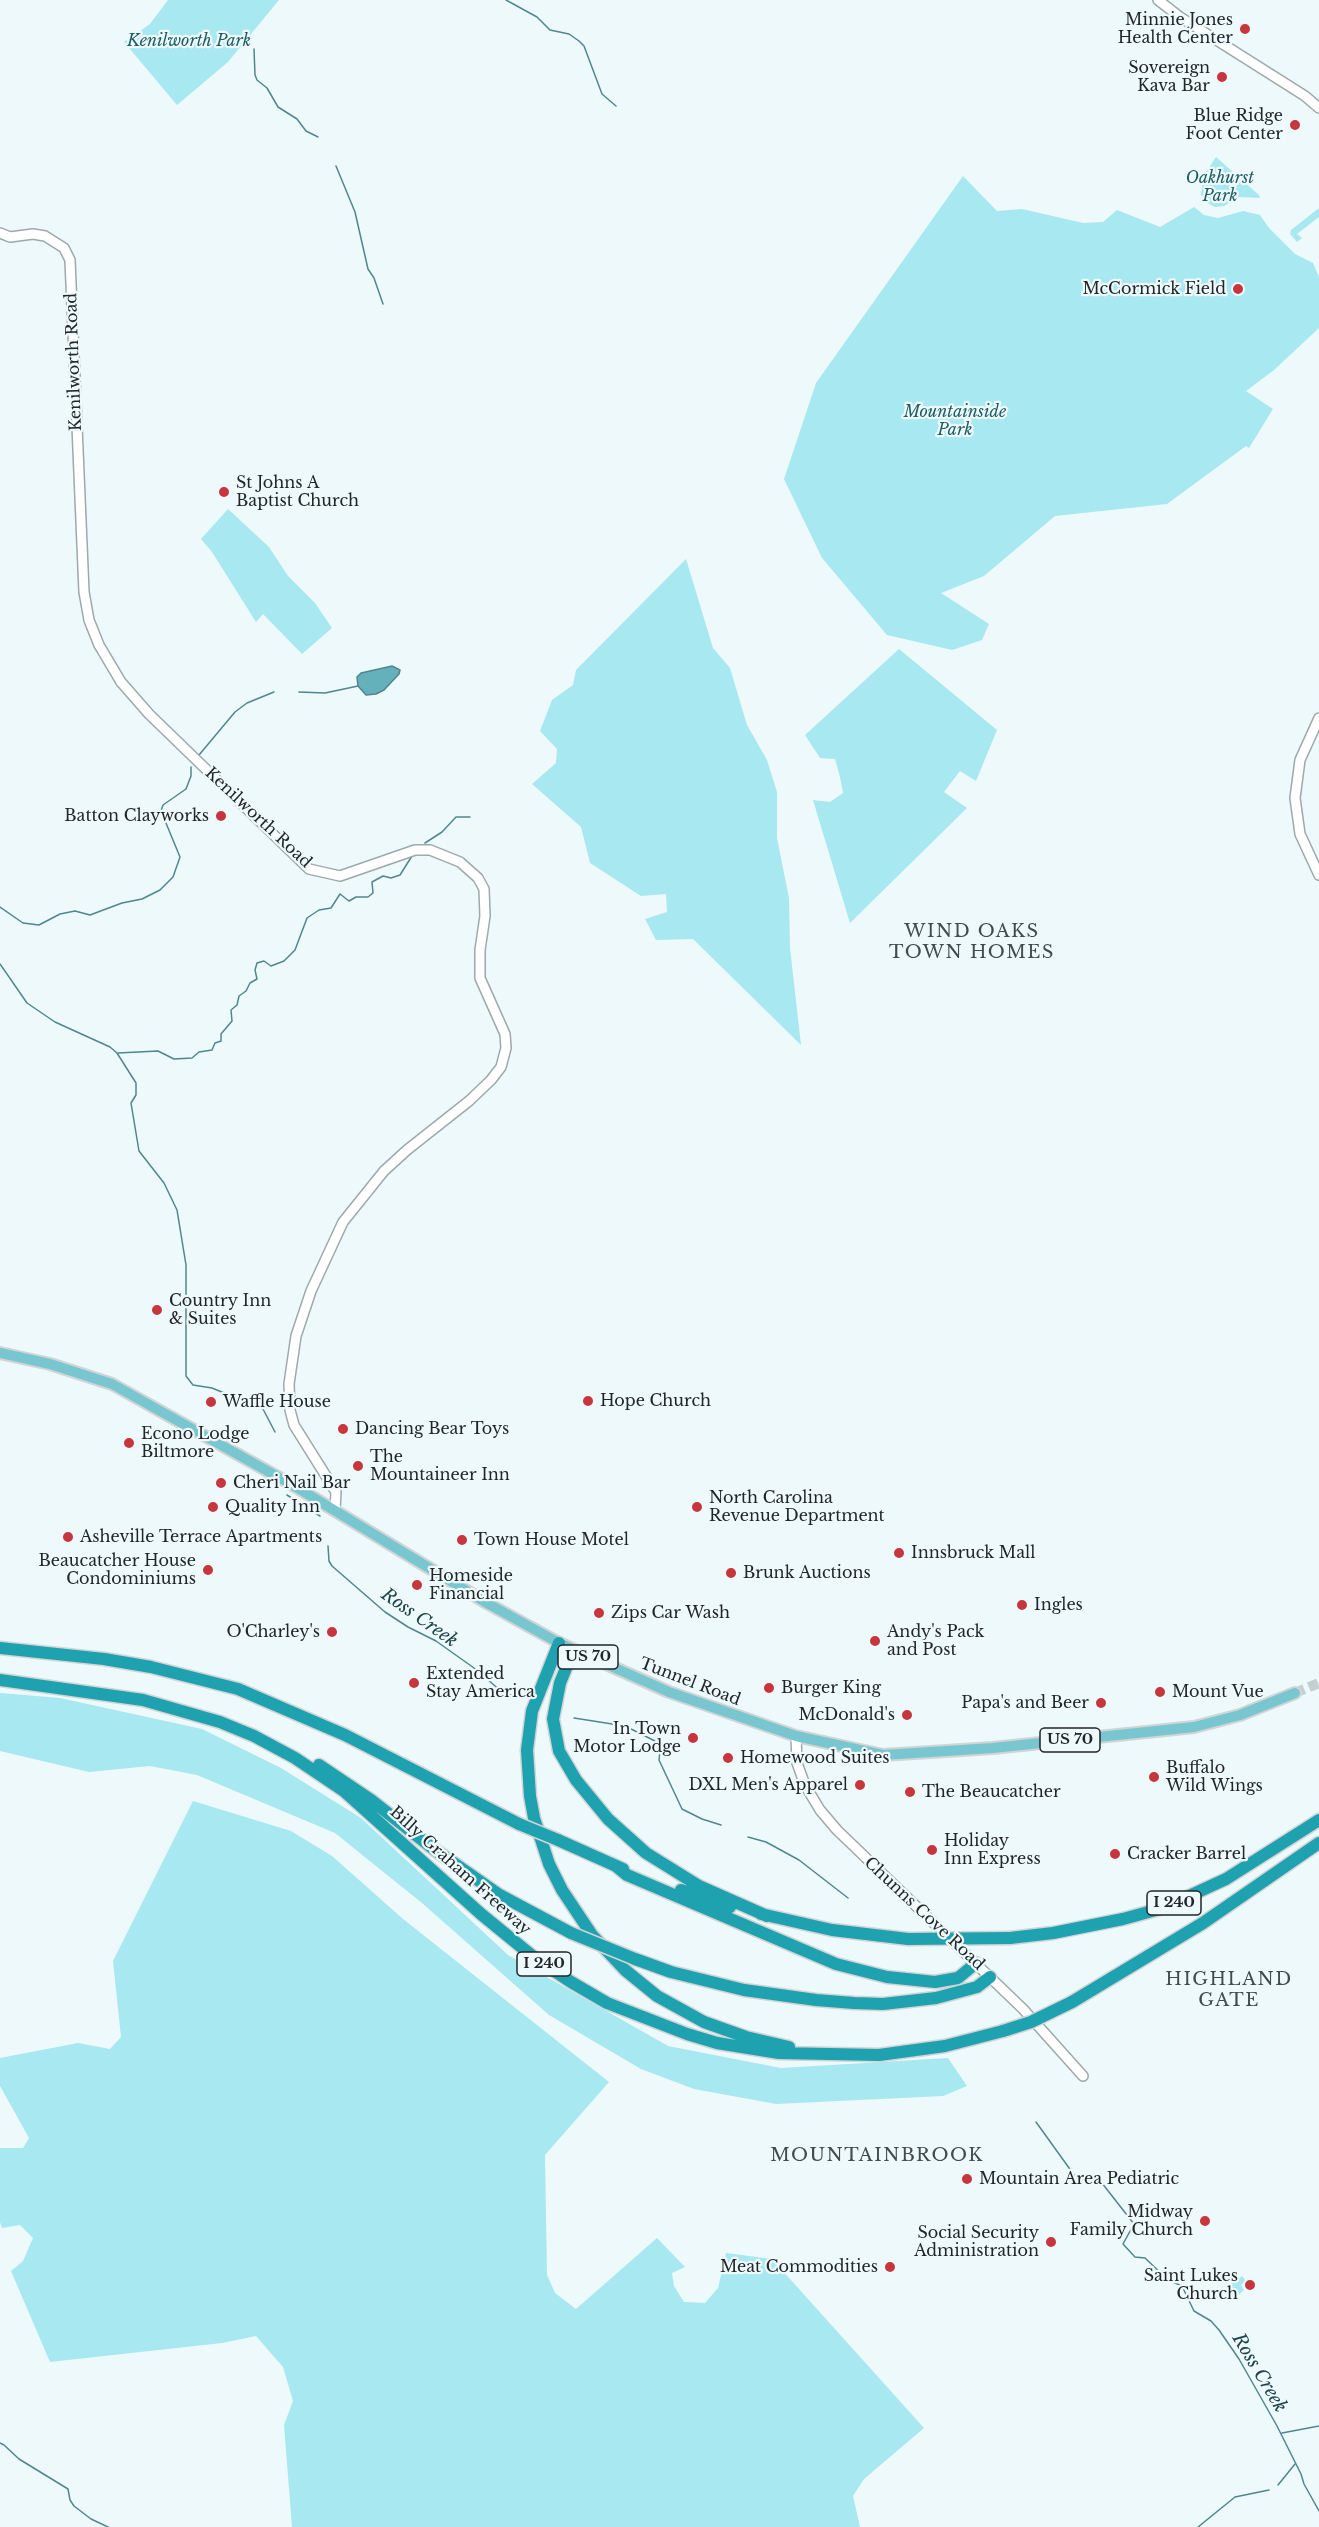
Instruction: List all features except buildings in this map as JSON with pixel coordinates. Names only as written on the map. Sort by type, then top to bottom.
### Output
[{"type":"highway","points":[[559,1643],[538,1694],[528,1732],[530,1796],[534,1818],[549,1864],[569,1901],[592,1935],[640,1983],[674,2006],[704,2022],[775,2044],[799,2049],[840,2051],[850,2055]]},
{"type":"highway","name":"I 240","points":[[0,1648],[104,1659],[151,1667],[238,1689],[345,1735],[519,1824],[616,1866],[726,1907],[832,1930],[908,1939],[1010,1938],[1053,1933],[1123,1919],[1163,1908],[1226,1879],[1319,1820]]},
{"type":"highway","points":[[573,1651],[560,1683],[553,1719],[560,1751],[576,1780],[608,1819],[646,1853],[699,1886],[767,1916]]},
{"type":"highway","name":"Billy Graham Freeway","points":[[0,1680],[99,1692],[182,1710],[254,1736],[295,1758],[366,1809],[508,1937],[571,1982],[607,2003],[647,2020],[717,2043],[779,2053],[879,2055],[945,2046],[1031,2022],[1072,2002],[1203,1923],[1319,1843]]},
{"type":"highway","points":[[295,1758],[317,1764],[338,1776],[474,1878],[533,1914],[571,1933],[671,1972],[744,1990],[816,2000],[883,2004],[936,1998],[977,1987],[990,1977]]},
{"type":"highway","points":[[616,1866],[627,1875],[796,1948],[859,1970],[903,1979],[935,1982],[958,1978],[976,1963]]},
{"type":"main road","name":"Tunnel Road","points":[[0,1353],[59,1366],[112,1384],[335,1509],[485,1602],[573,1651],[669,1692],[796,1736],[883,1755],[993,1748],[1194,1727],[1240,1715],[1294,1693]]},
{"type":"street","points":[[1158,0],[1180,17],[1305,96],[1319,108]]},
{"type":"street","name":"Kenilworth Road","points":[[0,233],[10,237],[33,234],[45,236],[64,248],[70,260],[84,592],[89,620],[99,645],[121,682],[154,720],[309,869],[333,876],[344,875],[414,850],[430,850],[460,862],[478,878],[484,889],[485,916],[480,950],[480,978],[505,1034],[506,1048],[501,1067],[469,1101],[406,1150],[384,1172],[343,1222],[310,1291],[296,1336],[289,1384],[290,1410],[294,1425],[337,1497],[335,1509]]},
{"type":"street","points":[[1319,718],[1300,760],[1295,798],[1300,834],[1319,875]]},
{"type":"street","name":"Chunns Cove Road","points":[[796,1736],[797,1763],[800,1773],[820,1810],[856,1850],[1023,2009],[1083,2076]]},
{"type":"green space","name":"Kenilworth Park","points":[[168,0],[279,0],[228,62],[177,105],[124,42],[150,24]]},
{"type":"green space","name":"Oakhurst Park","points":[[1216,157],[1260,198],[1240,197],[1224,206],[1215,207],[1207,203],[1201,195],[1204,175]]},
{"type":"green space","name":"Mountainside Park","points":[[963,176],[997,211],[1022,209],[1083,223],[1103,222],[1117,210],[1160,227],[1194,207],[1204,215],[1218,218],[1243,211],[1260,215],[1269,228],[1295,254],[1313,263],[1319,277],[1319,328],[1274,370],[1246,391],[1273,409],[1249,448],[1246,446],[1167,504],[1055,516],[984,576],[941,593],[989,624],[982,640],[952,650],[887,635],[822,558],[784,479],[816,383]]},
{"type":"green space","points":[[1319,208],[1319,217],[1297,234],[1302,238],[1297,242],[1290,234],[1291,230]]},
{"type":"green space","points":[[228,509],[269,547],[288,576],[315,603],[332,628],[302,654],[263,614],[256,622],[212,552],[201,539]]},
{"type":"green space","points":[[686,559],[713,648],[730,668],[747,725],[767,760],[777,792],[777,838],[789,898],[790,948],[801,1045],[693,939],[656,940],[645,919],[667,912],[666,894],[641,896],[590,863],[581,827],[532,784],[556,763],[557,749],[540,731],[552,700],[573,685],[576,670]]},
{"type":"green space","points":[[899,649],[997,730],[976,781],[960,771],[944,792],[967,808],[850,923],[813,800],[830,802],[843,793],[840,777],[835,759],[820,758],[805,735]]},
{"type":"green space","points":[[0,1693],[60,1698],[202,1729],[281,1768],[361,1818],[508,1955],[668,2046],[781,2068],[948,2058],[967,2086],[943,2096],[776,2104],[694,2089],[641,2069],[549,2015],[422,1903],[335,1833],[197,1775],[150,1766],[89,1772],[0,1751]]},
{"type":"green space","points":[[193,1801],[291,1831],[332,1856],[403,1919],[609,2082],[545,2155],[547,2275],[555,2293],[576,2309],[657,2238],[685,2267],[672,2273],[674,2286],[684,2302],[705,2303],[718,2288],[726,2253],[772,2259],[924,2428],[864,2479],[853,2496],[860,2527],[292,2527],[284,2425],[293,2401],[283,2367],[256,2336],[222,2343],[50,2362],[11,2271],[23,2261],[33,2238],[20,2225],[2,2228],[0,2222],[0,2148],[23,2148],[29,2138],[0,2086],[0,2058],[78,2043],[110,2049],[121,2037],[113,1961]]},
{"type":"green space","points":[[1242,2276],[1246,2281],[1241,2285],[1244,2290],[1237,2296],[1229,2285]]},
{"type":"shaded area","points":[[392,666],[400,670],[399,674],[384,690],[366,695],[358,686],[357,677],[361,673]]},
{"type":"waterway","points":[[506,0],[537,17],[550,30],[569,34],[579,41],[584,46],[602,94],[616,106]]},
{"type":"waterway","points":[[254,49],[257,80],[267,88],[278,107],[297,119],[306,131],[318,137]]},
{"type":"waterway","points":[[336,166],[355,212],[368,269],[374,278],[383,304]]},
{"type":"waterway","points":[[299,692],[325,693],[358,686]]},
{"type":"waterway","points":[[199,755],[235,712],[247,703],[274,692]]},
{"type":"waterway","points":[[0,907],[23,923],[39,925],[60,914],[75,911],[90,915],[122,903],[142,899],[160,890],[173,877],[180,857],[161,811],[163,805],[186,789],[191,776],[191,767]]},
{"type":"waterway","points":[[425,843],[442,832],[456,817],[470,817]]},
{"type":"waterway","points":[[118,1053],[158,1051],[174,1059],[192,1058],[199,1052],[212,1050],[215,1043],[221,1041],[221,1034],[232,1021],[231,1010],[237,1005],[239,996],[246,991],[250,983],[257,979],[255,970],[257,963],[264,961],[271,966],[284,961],[295,950],[307,918],[319,910],[331,908],[340,894],[349,901],[356,897],[368,897],[373,893],[372,882],[383,876],[391,878],[400,875],[412,856]]},
{"type":"waterway","name":"Ross Creek","points":[[0,964],[27,1003],[55,1022],[110,1047],[117,1053],[136,1083],[136,1095],[131,1103],[139,1151],[164,1183],[177,1210],[186,1265],[186,1376],[193,1385],[212,1388],[263,1409],[275,1432]]},
{"type":"waterway","name":"Ross Creek","points":[[287,1495],[320,1516]]},
{"type":"waterway","name":"Ross Creek","points":[[328,1546],[329,1561],[332,1566],[385,1612],[436,1641],[501,1691],[513,1696]]},
{"type":"waterway","name":"Ross Creek","points":[[574,1718],[625,1726],[655,1741],[660,1751],[659,1760],[682,1809],[721,1825]]},
{"type":"waterway","name":"Ross Creek","points":[[748,1837],[766,1842],[799,1860],[848,1898]]},
{"type":"waterway","name":"Ross Creek","points":[[1036,2122],[1077,2179],[1098,2178],[1134,2224],[1123,2244],[1135,2257],[1145,2258],[1168,2280],[1182,2286],[1194,2311],[1211,2321],[1219,2330],[1239,2359],[1277,2426],[1319,2511]]},
{"type":"waterway","points":[[1282,2433],[1319,2426]]},
{"type":"waterway","points":[[0,2443],[19,2459],[68,2489],[74,2506],[91,2519],[108,2527]]},
{"type":"waterway","points":[[1278,2485],[1295,2464]]},
{"type":"waterway","points":[[1198,2527],[1235,2497],[1269,2490]]},
{"type":"tunnel","points":[[1295,1693],[1319,1683]]},
{"type":"place","name":"Minnie Jones Health Center","points":[[1245,29]]},
{"type":"place","name":"Sovereign Kava Bar","points":[[1222,77]]},
{"type":"place","name":"Blue Ridge Foot Center","points":[[1295,125]]},
{"type":"place","name":"McCormick Field","points":[[1238,289]]},
{"type":"place","name":"St Johns A Baptist Church","points":[[224,492]]},
{"type":"place","name":"Batton Clayworks","points":[[221,816]]},
{"type":"place","name":"Country Inn & Suites","points":[[157,1310]]},
{"type":"place","name":"Hope Church","points":[[588,1401]]},
{"type":"place","name":"Waffle House","points":[[211,1402]]},
{"type":"place","name":"Dancing Bear Toys","points":[[343,1429]]},
{"type":"place","name":"Econo Lodge Biltmore","points":[[129,1443]]},
{"type":"place","name":"The Mountaineer Inn","points":[[358,1466]]},
{"type":"place","name":"Cheri Nail Bar","points":[[221,1483]]},
{"type":"place","name":"Quality Inn","points":[[213,1507]]},
{"type":"place","name":"North Carolina Revenue Department","points":[[697,1507]]},
{"type":"place","name":"Asheville Terrace Apartments","points":[[68,1537]]},
{"type":"place","name":"Town House Motel","points":[[462,1540]]},
{"type":"place","name":"Innsbruck Mall","points":[[899,1553]]},
{"type":"place","name":"Beaucatcher House Condominiums","points":[[208,1570]]},
{"type":"place","name":"Brunk Auctions","points":[[731,1573]]},
{"type":"place","name":"Homeside Financial","points":[[417,1585]]},
{"type":"place","name":"Ingles","points":[[1022,1605]]},
{"type":"place","name":"Zips Car Wash","points":[[599,1613]]},
{"type":"place","name":"O'Charley's","points":[[332,1632]]},
{"type":"place","name":"Andy's Pack and Post","points":[[875,1641]]},
{"type":"place","name":"Extended Stay America","points":[[414,1683]]},
{"type":"place","name":"Burger King","points":[[769,1688]]},
{"type":"place","name":"Mount Vue","points":[[1160,1692]]},
{"type":"place","name":"Papa's and Beer","points":[[1101,1703]]},
{"type":"place","name":"McDonald's","points":[[907,1715]]},
{"type":"place","name":"In Town Motor Lodge","points":[[693,1738]]},
{"type":"place","name":"Homewood Suites","points":[[728,1758]]},
{"type":"place","name":"Buffalo Wild Wings","points":[[1154,1777]]},
{"type":"place","name":"DXL Men's Apparel","points":[[860,1785]]},
{"type":"place","name":"The Beaucatcher","points":[[910,1792]]},
{"type":"place","name":"Holiday Inn Express","points":[[932,1850]]},
{"type":"place","name":"Cracker Barrel","points":[[1115,1854]]},
{"type":"place","name":"Mountain Area Pediatric","points":[[967,2179]]},
{"type":"place","name":"Midway Family Church","points":[[1205,2221]]},
{"type":"place","name":"Social Security Administration","points":[[1051,2242]]},
{"type":"place","name":"Meat Commodities","points":[[890,2267]]},
{"type":"place","name":"Saint Lukes Church","points":[[1250,2285]]},
{"type":"district","name":"WIND OAKS TOWN HOMES","points":[[972,942]]},
{"type":"district","name":"HIGHLAND GATE","points":[[1229,1990]]},
{"type":"district","name":"MOUNTAINBROOK","points":[[877,2156]]}]
